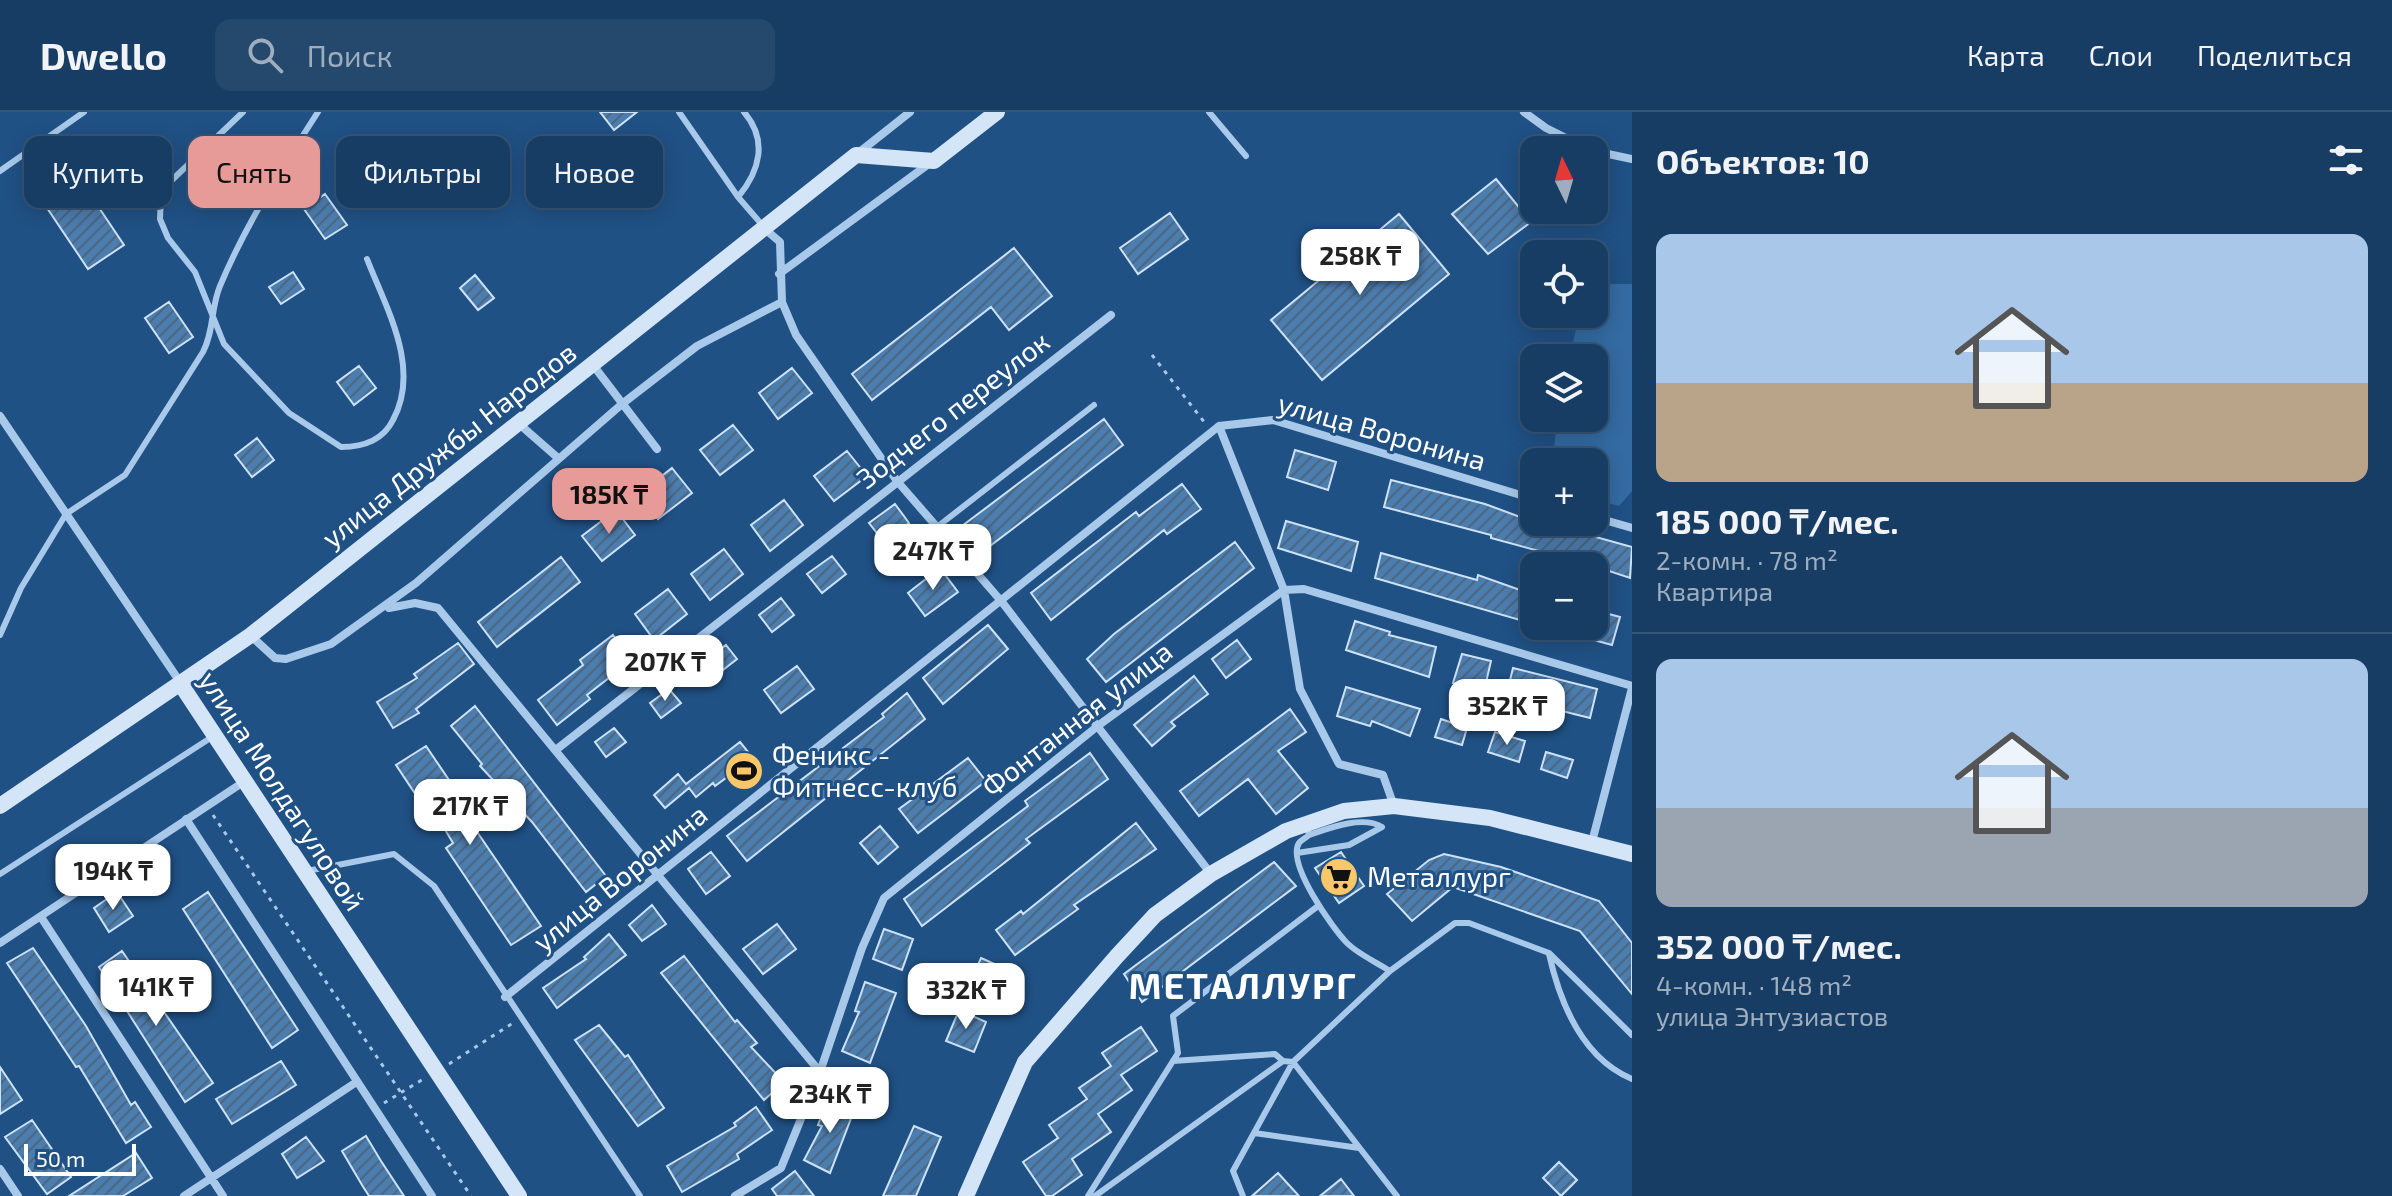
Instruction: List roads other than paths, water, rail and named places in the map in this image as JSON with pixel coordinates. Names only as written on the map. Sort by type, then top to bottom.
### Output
[{"type":"street","points":[[856,155],[910,112]]},
{"type":"street","points":[[779,274],[997,112]]},
{"type":"street","points":[[1524,112],[1563,136]]},
{"type":"street","points":[[1608,154],[1632,159]]},
{"type":"street","points":[[856,155],[934,161]]},
{"type":"street","name":"улица Дружбы Народов","points":[[0,806],[251,635],[766,230],[856,155]]},
{"type":"street","points":[[766,230],[780,242],[782,302],[796,335],[897,481],[1002,602],[1211,874]]},
{"type":"street","points":[[251,635],[275,658],[298,658],[331,644],[385,608],[622,404],[697,346],[782,302]]},
{"type":"street","name":"Зодчего переулок","points":[[557,749],[1111,315]]},
{"type":"street","points":[[593,365],[657,449]]},
{"type":"street","name":"улица Молдагуловой","points":[[0,416],[519,1196]]},
{"type":"street","name":"улица Воронина","points":[[505,997],[1219,426],[1273,420],[1520,495]]},
{"type":"street","points":[[518,423],[558,458]]},
{"type":"street","points":[[1219,426],[1284,590],[1300,689],[1339,764],[1383,775],[1394,806]]},
{"type":"street","points":[[1608,521],[1632,528]]},
{"type":"street","points":[[1284,590],[1304,589],[1632,687],[1592,842]]},
{"type":"street","name":"Фонтанная улица","points":[[735,1196],[781,1168],[820,1072],[862,948],[884,898],[1099,725],[1284,590]]},
{"type":"street","points":[[385,608],[415,603],[438,608],[820,1072]]},
{"type":"street","points":[[0,943],[245,781]]},
{"type":"street","points":[[966,1196],[1025,1062],[1155,915],[1211,874],[1344,811],[1394,806],[1490,818],[1632,854]]},
{"type":"street","points":[[186,819],[355,1083],[432,1196]]},
{"type":"street","points":[[41,917],[223,1196]]},
{"type":"street","points":[[184,1196],[355,1083]]},
{"type":"street","points":[[0,1169],[18,1196]]},
{"type":"lane","points":[[0,171],[84,112]]},
{"type":"lane","points":[[243,112],[161,194],[159,207],[168,238],[195,272],[224,344],[289,413],[341,447],[370,442],[388,429],[406,393],[405,364],[367,259]]},
{"type":"lane","points":[[0,635],[21,588],[66,514],[125,475],[203,352],[215,318],[218,290],[270,186],[318,112]]},
{"type":"lane","points":[[679,112],[738,197],[766,230]]},
{"type":"lane","points":[[738,197],[753,180],[761,146],[753,122],[744,112]]},
{"type":"lane","points":[[1209,112],[1246,156]]},
{"type":"lane","points":[[937,527],[1094,405]]},
{"type":"lane","points":[[0,874],[215,735]]},
{"type":"lane","points":[[1297,853],[1349,845],[1382,827],[1378,823],[1355,823],[1307,829],[1297,853],[1318,906],[1348,945],[1390,971]]},
{"type":"lane","points":[[304,872],[394,854],[434,886],[640,1196]]},
{"type":"lane","points":[[1088,1196],[1178,1053],[1173,1016],[1318,906]]},
{"type":"lane","points":[[1243,1196],[1233,1171],[1293,1062],[1390,971],[1455,923],[1469,923],[1549,953],[1632,1035]]},
{"type":"lane","points":[[1549,953],[1558,997],[1575,1028],[1618,1073],[1632,1079]]},
{"type":"lane","points":[[1173,1061],[1275,1054],[1283,1061],[1293,1062],[1397,1196]]},
{"type":"lane","points":[[1095,1196],[1283,1061]]},
{"type":"lane","points":[[1254,1133],[1359,1148]]},
{"type":"place","name":"Феникс - Фитнесс-клуб","points":[[744,771]]},
{"type":"place","name":"Металлург","points":[[1339,877]]},
{"type":"district","name":"МЕТАЛЛУРГ","points":[[1243,986]]}]
